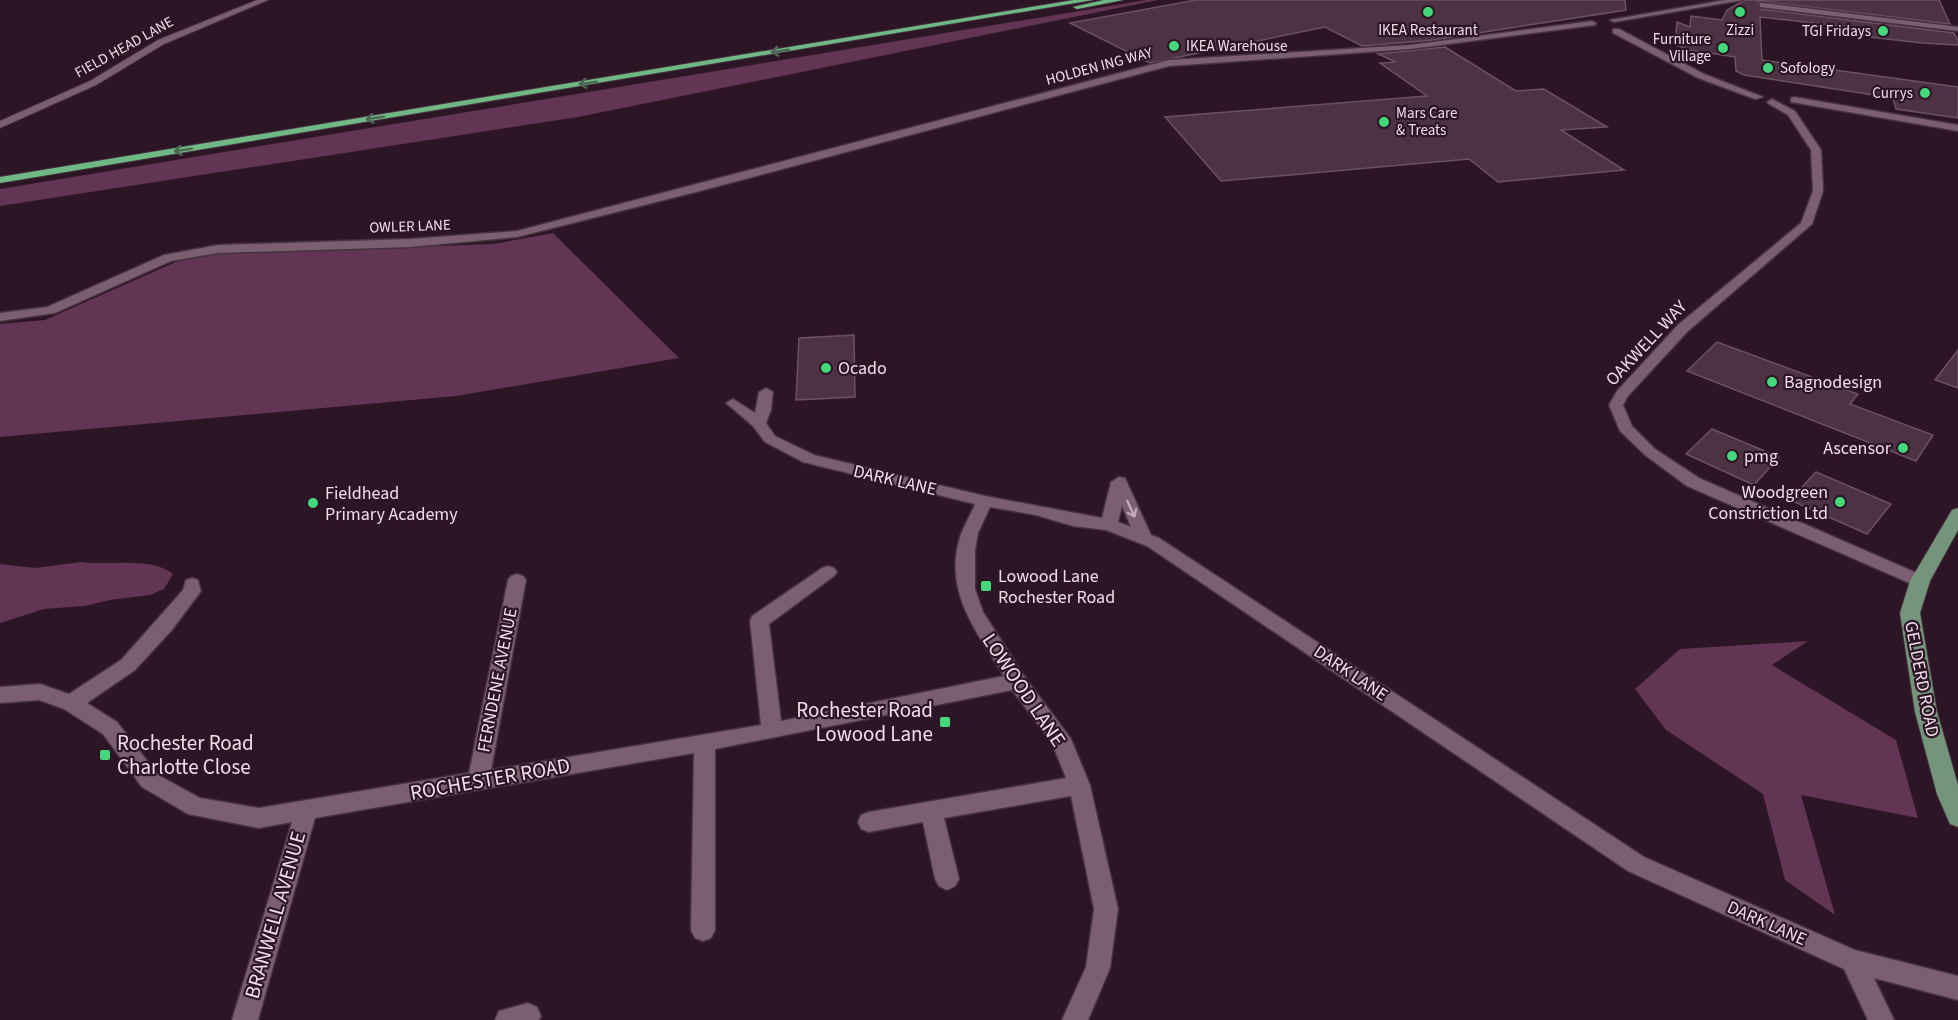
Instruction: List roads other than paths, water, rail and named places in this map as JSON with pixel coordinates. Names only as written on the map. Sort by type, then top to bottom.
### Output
[{"type":"highway","points":[[259,126],[1030,0]]},
{"type":"highway","points":[[0,180],[1089,0]]},
{"type":"highway","points":[[838,41],[949,27],[1119,0]]},
{"type":"main road","name":"FIELD HEAD LANE","points":[[0,125],[93,83],[161,42],[264,0]]},
{"type":"main road","name":"GELDERD ROAD","points":[[1958,514],[1920,581],[1910,613],[1926,712],[1949,794],[1958,817]]},
{"type":"street","name":"HOLDEN ING WAY","points":[[1605,25],[1664,12],[1739,0],[1751,4]]},
{"type":"street","name":"HOLDEN ING WAY","points":[[1768,2],[1905,22],[1958,27]]},
{"type":"street","name":"HOLDEN ING WAY","points":[[823,154],[1169,63],[1410,47],[1488,38],[1569,24],[1632,28],[1640,19],[1768,2],[1958,27]]},
{"type":"street","name":"HOLDEN ING WAY","points":[[1664,12],[1687,12]]},
{"type":"street","name":"HOLDEN ING WAY","points":[[1880,16],[1905,22]]},
{"type":"street","points":[[1605,25],[1701,76],[1724,84],[1768,91],[1756,93],[1758,97]]},
{"type":"street","points":[[1632,28],[1638,43]]},
{"type":"street","name":"OAKWELL WAY","points":[[1724,84],[1772,102],[1791,102],[1816,150],[1818,191],[1806,224],[1683,328],[1622,394],[1616,405],[1625,428],[1650,452],[1693,482],[1920,581]]},
{"type":"street","points":[[1791,102],[1836,106],[1958,128]]},
{"type":"street","name":"OWLER LANE","points":[[0,317],[51,310],[168,258],[218,249],[410,243],[517,234],[823,154]]},
{"type":"street","points":[[758,423],[764,410],[766,393]]},
{"type":"street","name":"DARK LANE","points":[[733,403],[758,423],[770,439],[809,459],[985,501],[1036,510],[1073,520],[1109,525],[1154,542],[1636,864],[1853,961],[1958,988]]},
{"type":"street","points":[[1109,525],[1119,482],[1144,538]]},
{"type":"street","name":"LOWOOD LANE","points":[[985,501],[966,549],[966,589],[974,614],[1017,681],[1061,739],[1079,784],[1106,909],[1098,968],[1075,1020]]},
{"type":"street","points":[[772,730],[759,621],[828,572]]},
{"type":"street","name":"FERNDENE AVENUE","points":[[478,781],[517,580]]},
{"type":"street","points":[[71,703],[128,665],[192,591],[192,584]]},
{"type":"street","name":"ROCHESTER ROAD","points":[[0,695],[40,692],[71,703],[110,728],[150,781],[196,807],[259,818],[772,730],[1017,681]]},
{"type":"street","points":[[704,930],[705,742]]},
{"type":"street","points":[[868,822],[1079,784]]},
{"type":"street","name":"BRANWELL AVENUE","points":[[244,1020],[306,810]]},
{"type":"street","points":[[931,811],[946,879]]},
{"type":"street","points":[[1853,961],[1881,1020]]},
{"type":"place","name":"IKEA Restaurant","points":[[1428,12]]},
{"type":"place","name":"Zizzi","points":[[1740,12]]},
{"type":"place","name":"TGI Fridays","points":[[1883,31]]},
{"type":"place","name":"IKEA Warehouse","points":[[1174,46]]},
{"type":"place","name":"Furniture Village","points":[[1723,48]]},
{"type":"place","name":"Sofology","points":[[1768,68]]},
{"type":"place","name":"Currys","points":[[1925,93]]},
{"type":"place","name":"Mars Care & Treats","points":[[1384,122]]},
{"type":"place","name":"Ocado","points":[[826,368]]},
{"type":"place","name":"Bagnodesign","points":[[1772,382]]},
{"type":"place","name":"Ascensor","points":[[1903,448]]},
{"type":"place","name":"pmg","points":[[1732,456]]},
{"type":"place","name":"Woodgreen Constriction Ltd","points":[[1840,502]]},
{"type":"place","name":"Fieldhead Primary Academy","points":[[313,503]]},
{"type":"place","name":"Lowood Lane Rochester Road","points":[[986,586]]},
{"type":"place","name":"Rochester Road Lowood Lane","points":[[945,722]]},
{"type":"place","name":"Rochester Road Charlotte Close","points":[[105,755]]}]
